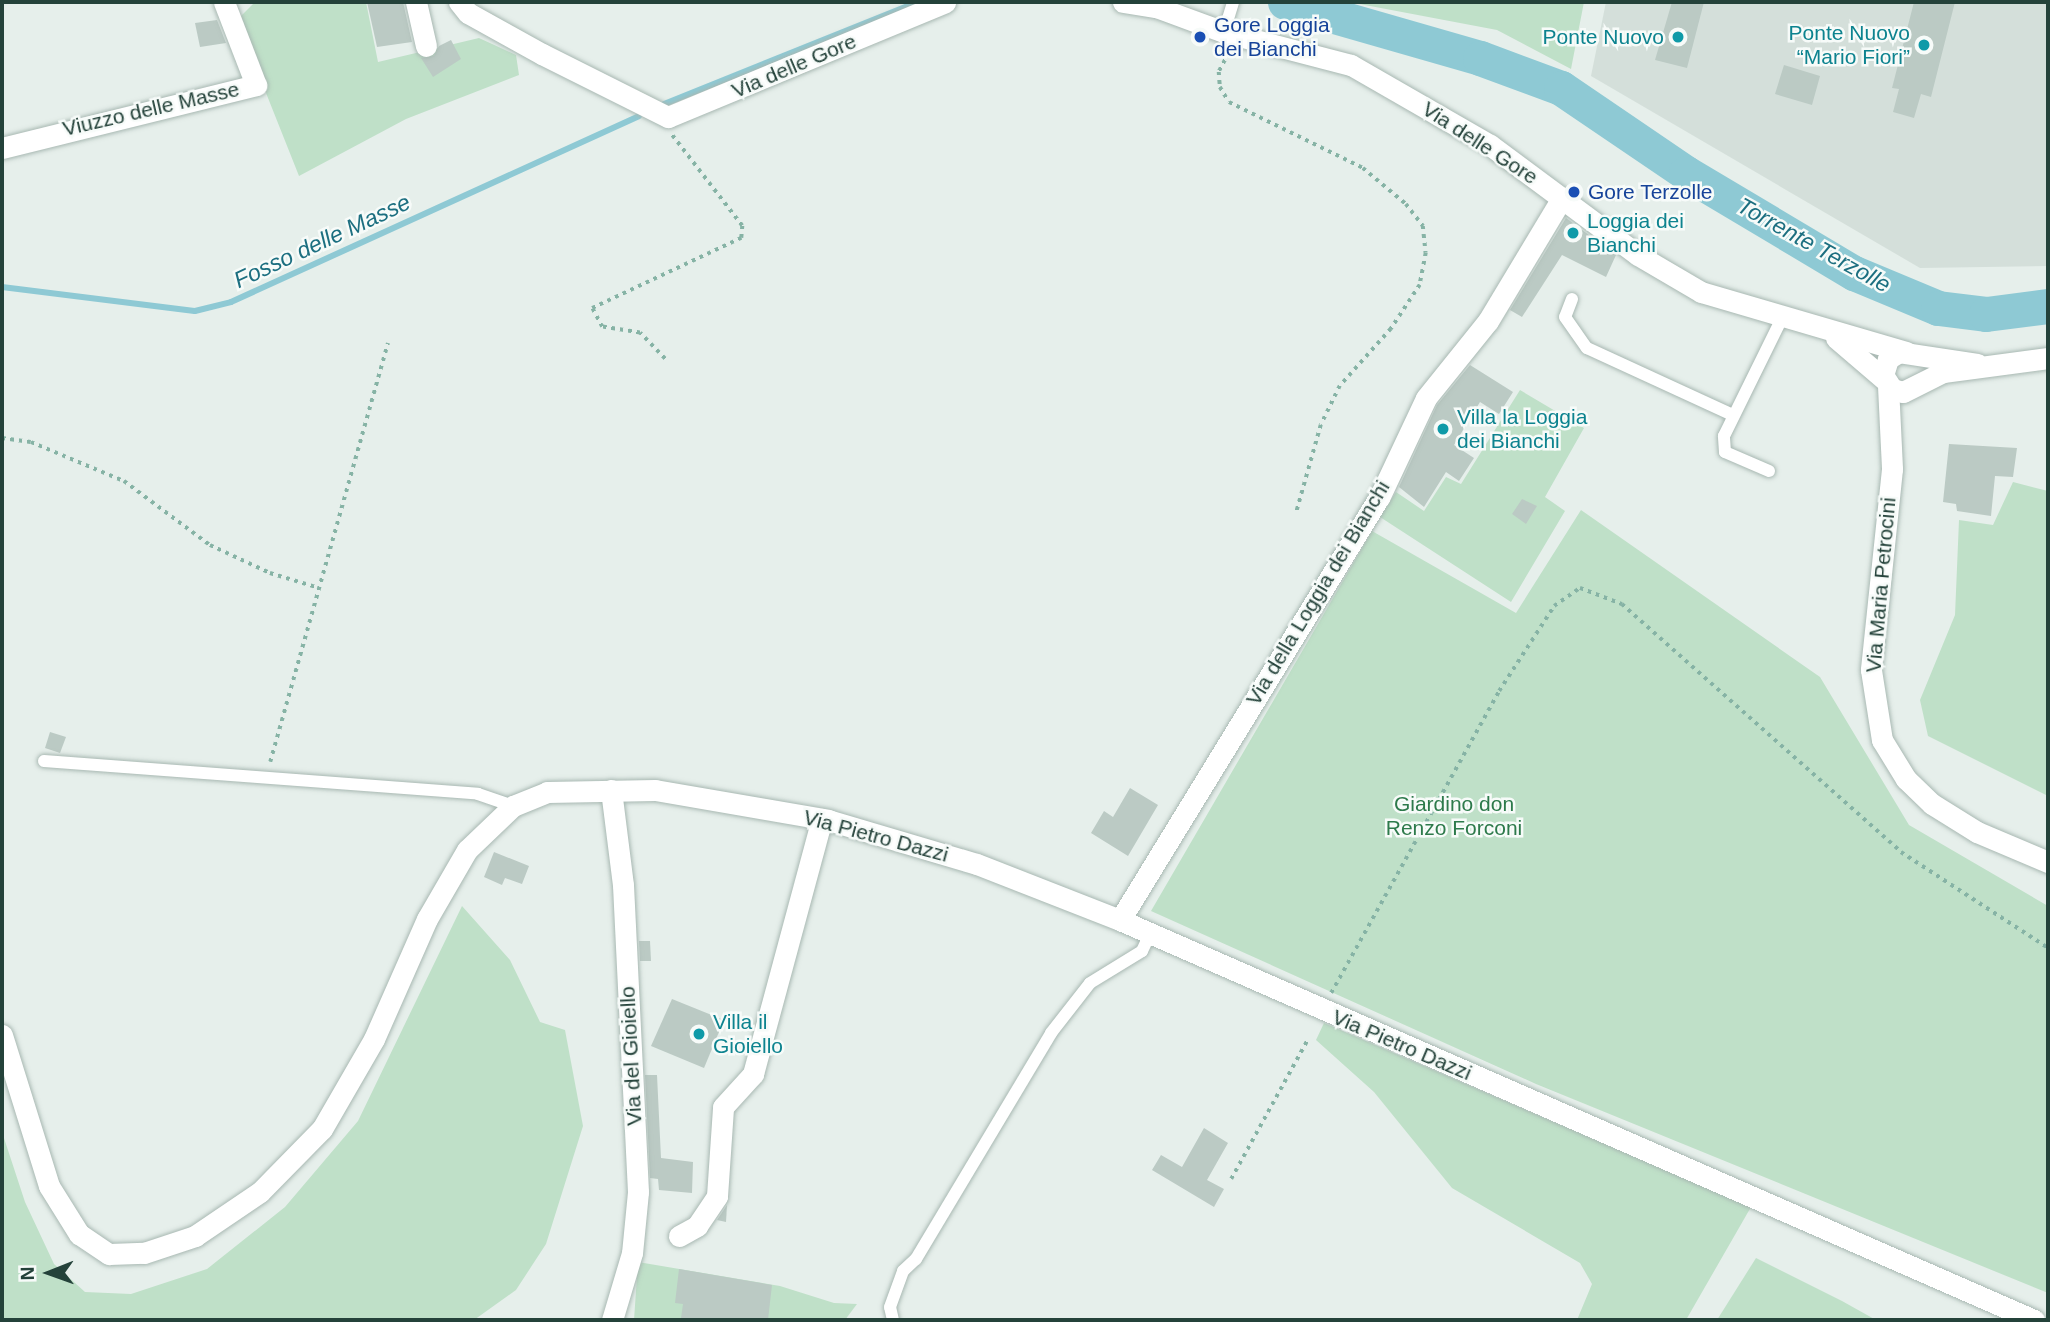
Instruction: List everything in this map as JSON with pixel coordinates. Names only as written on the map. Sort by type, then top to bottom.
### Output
[{"type":"street","name":"Viuzzo delle Masse","points":[[2,148],[256,85],[224,2]]},
{"type":"street","points":[[416,2],[426,47]]},
{"type":"street","points":[[459,2],[468,13],[664,115]]},
{"type":"street","name":"Via delle Gore","points":[[664,115],[946,2]]},
{"type":"street","name":"Via delle Gore","points":[[1123,2],[1231,20],[1351,65],[1490,145],[1638,256],[1701,292],[1909,353],[1977,364]]},
{"type":"street","name":"Via della Loggia dei Bianchi","points":[[1120,920],[1379,498],[1426,398],[1488,321],[1562,198]]},
{"type":"street","name":"Via delle Gore","points":[[1816,327],[1852,348],[1886,382],[1903,392],[1918,384],[1977,364],[2048,358]]},
{"type":"street","points":[[1886,382],[1888,359],[1909,353],[1923,368],[1918,384]]},
{"type":"street","name":"Via Maria Petrocini","points":[[1886,382],[1892,469]]},
{"type":"street","name":"Via Maria Petrocini","points":[[1918,384],[1904,415],[1892,469],[1871,670],[1882,740],[1898,769],[1932,804],[1977,832],[2048,862]]},
{"type":"street","name":"Via del Gioiello","points":[[611,790],[623,885],[638,1192],[632,1253],[612,1320]]},
{"type":"street","name":"Via Pietro Dazzi","points":[[2,1035],[49,1186],[79,1234],[109,1254],[144,1253],[195,1236],[260,1192],[322,1129],[374,1039],[427,919],[467,850],[513,806],[547,792],[655,790],[822,819],[977,864],[1120,920],[1149,936],[2034,1320]]},
{"type":"street","points":[[679,1236],[697,1226],[717,1196],[723,1107],[753,1074],[822,819]]},
{"type":"lane","points":[[1572,299],[1565,317],[1587,348],[1733,415]]},
{"type":"lane","points":[[1769,471],[1725,452],[1724,436],[1783,316]]},
{"type":"lane","points":[[44,761],[478,794],[513,806]]},
{"type":"lane","points":[[893,1320],[890,1307],[903,1271],[944,1213],[1051,1033],[1090,983],[1142,951],[1149,936]]},
{"type":"path","points":[[1231,20],[1219,72],[1220,87],[1229,102],[1363,168],[1406,204],[1423,226],[1426,253],[1420,285],[1391,329],[1340,386],[1321,425],[1296,514]]},
{"type":"path","points":[[664,115],[674,142],[742,226],[741,238],[733,243],[592,307],[602,327],[640,333],[665,359]]},
{"type":"path","points":[[266,778],[388,342]]},
{"type":"path","points":[[2,438],[32,442],[124,481],[210,545],[270,573],[319,588]]},
{"type":"path","points":[[1324,1011],[1499,691],[1554,606],[1566,593],[1580,588],[1622,604],[1900,852],[2048,948]]},
{"type":"path","points":[[1231,1179],[1307,1041]]},
{"type":"shaded area","points":[[1606,2],[2048,2],[2048,266],[1920,268],[1591,76]]},
{"type":"green space","points":[[255,2],[366,2],[378,62],[479,38],[516,55],[519,75],[406,119],[299,176],[237,20]]},
{"type":"green space","points":[[1349,2],[1584,2],[1571,69],[1497,30]]},
{"type":"green space","points":[[1520,390],[1584,428],[1545,497],[1565,511],[1511,602],[1380,517],[1396,492],[1424,511],[1446,477],[1461,484]]},
{"type":"green space","points":[[2013,482],[2048,491],[2048,796],[1928,736],[1920,700],[1955,615],[1959,520],[1993,525]]},
{"type":"green space","name":"Giardino don Renzo Forconi","points":[[1581,510],[1820,677],[1909,825],[2048,906],[2048,1293],[1536,1084],[1151,911],[1372,531],[1516,613]]},
{"type":"green space","points":[[462,906],[510,960],[540,1022],[565,1030],[583,1126],[546,1244],[516,1290],[474,1320],[2,1320],[3,1135],[25,1202],[54,1264],[85,1292],[131,1294],[207,1269],[285,1207],[358,1121]]},
{"type":"green space","points":[[1324,1023],[1751,1207],[1686,1320],[1577,1320],[1592,1284],[1580,1263],[1452,1188],[1374,1092],[1316,1040]]},
{"type":"green space","points":[[1756,1258],[1842,1301],[1876,1320],[1717,1320]]},
{"type":"green space","points":[[638,1262],[780,1286],[834,1303],[857,1304],[845,1320],[634,1320]]},
{"type":"building","points":[[367,2],[403,2],[412,42],[377,47]]},
{"type":"building","name":"Ponte Nuovo","points":[[1672,2],[1704,2],[1687,68],[1655,60]]},
{"type":"building","name":"Ponte Nuovo “Mario Fiori”","points":[[1914,2],[1955,2],[1931,97],[1921,94],[1914,118],[1893,112],[1899,89],[1892,88]]},
{"type":"building","points":[[217,20],[226,43],[200,47],[195,23]]},
{"type":"building","points":[[451,40],[461,59],[433,77],[421,58],[434,56],[439,46]]},
{"type":"building","points":[[1784,65],[1820,76],[1812,105],[1775,94]]},
{"type":"building","points":[[1566,218],[1593,238],[1590,243],[1616,255],[1606,277],[1562,255],[1522,317],[1510,310]]},
{"type":"building","name":"Villa la Loggia dei Bianchi","points":[[1470,365],[1513,392],[1499,414],[1480,402],[1454,445],[1474,458],[1459,481],[1446,472],[1424,507],[1399,487],[1437,405]]},
{"type":"building","points":[[1949,444],[2017,448],[2013,477],[1995,476],[1991,516],[1957,511],[1956,504],[1943,502]]},
{"type":"building","points":[[1522,499],[1537,506],[1526,524],[1512,514]]},
{"type":"building","points":[[50,732],[66,737],[60,753],[45,748]]},
{"type":"building","points":[[1130,788],[1158,805],[1128,856],[1091,833],[1104,811],[1113,817]]},
{"type":"building","points":[[494,852],[529,866],[522,884],[505,878],[502,885],[484,877]]},
{"type":"building","points":[[639,941],[650,941],[651,961],[640,961]]},
{"type":"building","name":"Villa il Gioiello","points":[[672,999],[724,1020],[704,1068],[651,1046]]},
{"type":"building","points":[[645,1075],[657,1075],[661,1158],[693,1162],[692,1193],[659,1190],[658,1179],[650,1178]]},
{"type":"building","points":[[1204,1128],[1228,1143],[1207,1180],[1224,1189],[1214,1207],[1152,1170],[1161,1155],[1182,1167]]},
{"type":"building","points":[[727,1205],[726,1222],[717,1220]]},
{"type":"building","points":[[679,1269],[772,1285],[768,1320],[681,1318],[683,1304],[675,1303]]},
{"type":"waterway","name":"Fosso delle Masse","points":[[664,104],[918,2]]},
{"type":"waterway","name":"Torrente Terzolle","points":[[1285,2],[1480,58],[1561,88],[1686,173],[1854,273],[1938,308],[1986,314],[2048,306]]},
{"type":"waterway","name":"Fosso delle Masse","points":[[2,287],[195,311],[231,302],[639,116]]},
{"type":"place","name":"Gore Loggia dei Bianchi","points":[[1200,37]]},
{"type":"place","name":"Ponte Nuovo","points":[[1678,37]]},
{"type":"place","name":"Ponte Nuovo “Mario Fiori”","points":[[1924,45]]},
{"type":"place","name":"Gore Terzolle","points":[[1574,192]]},
{"type":"place","name":"Loggia dei Bianchi","points":[[1573,233]]},
{"type":"place","name":"Villa la Loggia dei Bianchi","points":[[1443,429]]},
{"type":"place","name":"Villa il Gioiello","points":[[699,1034]]}]
